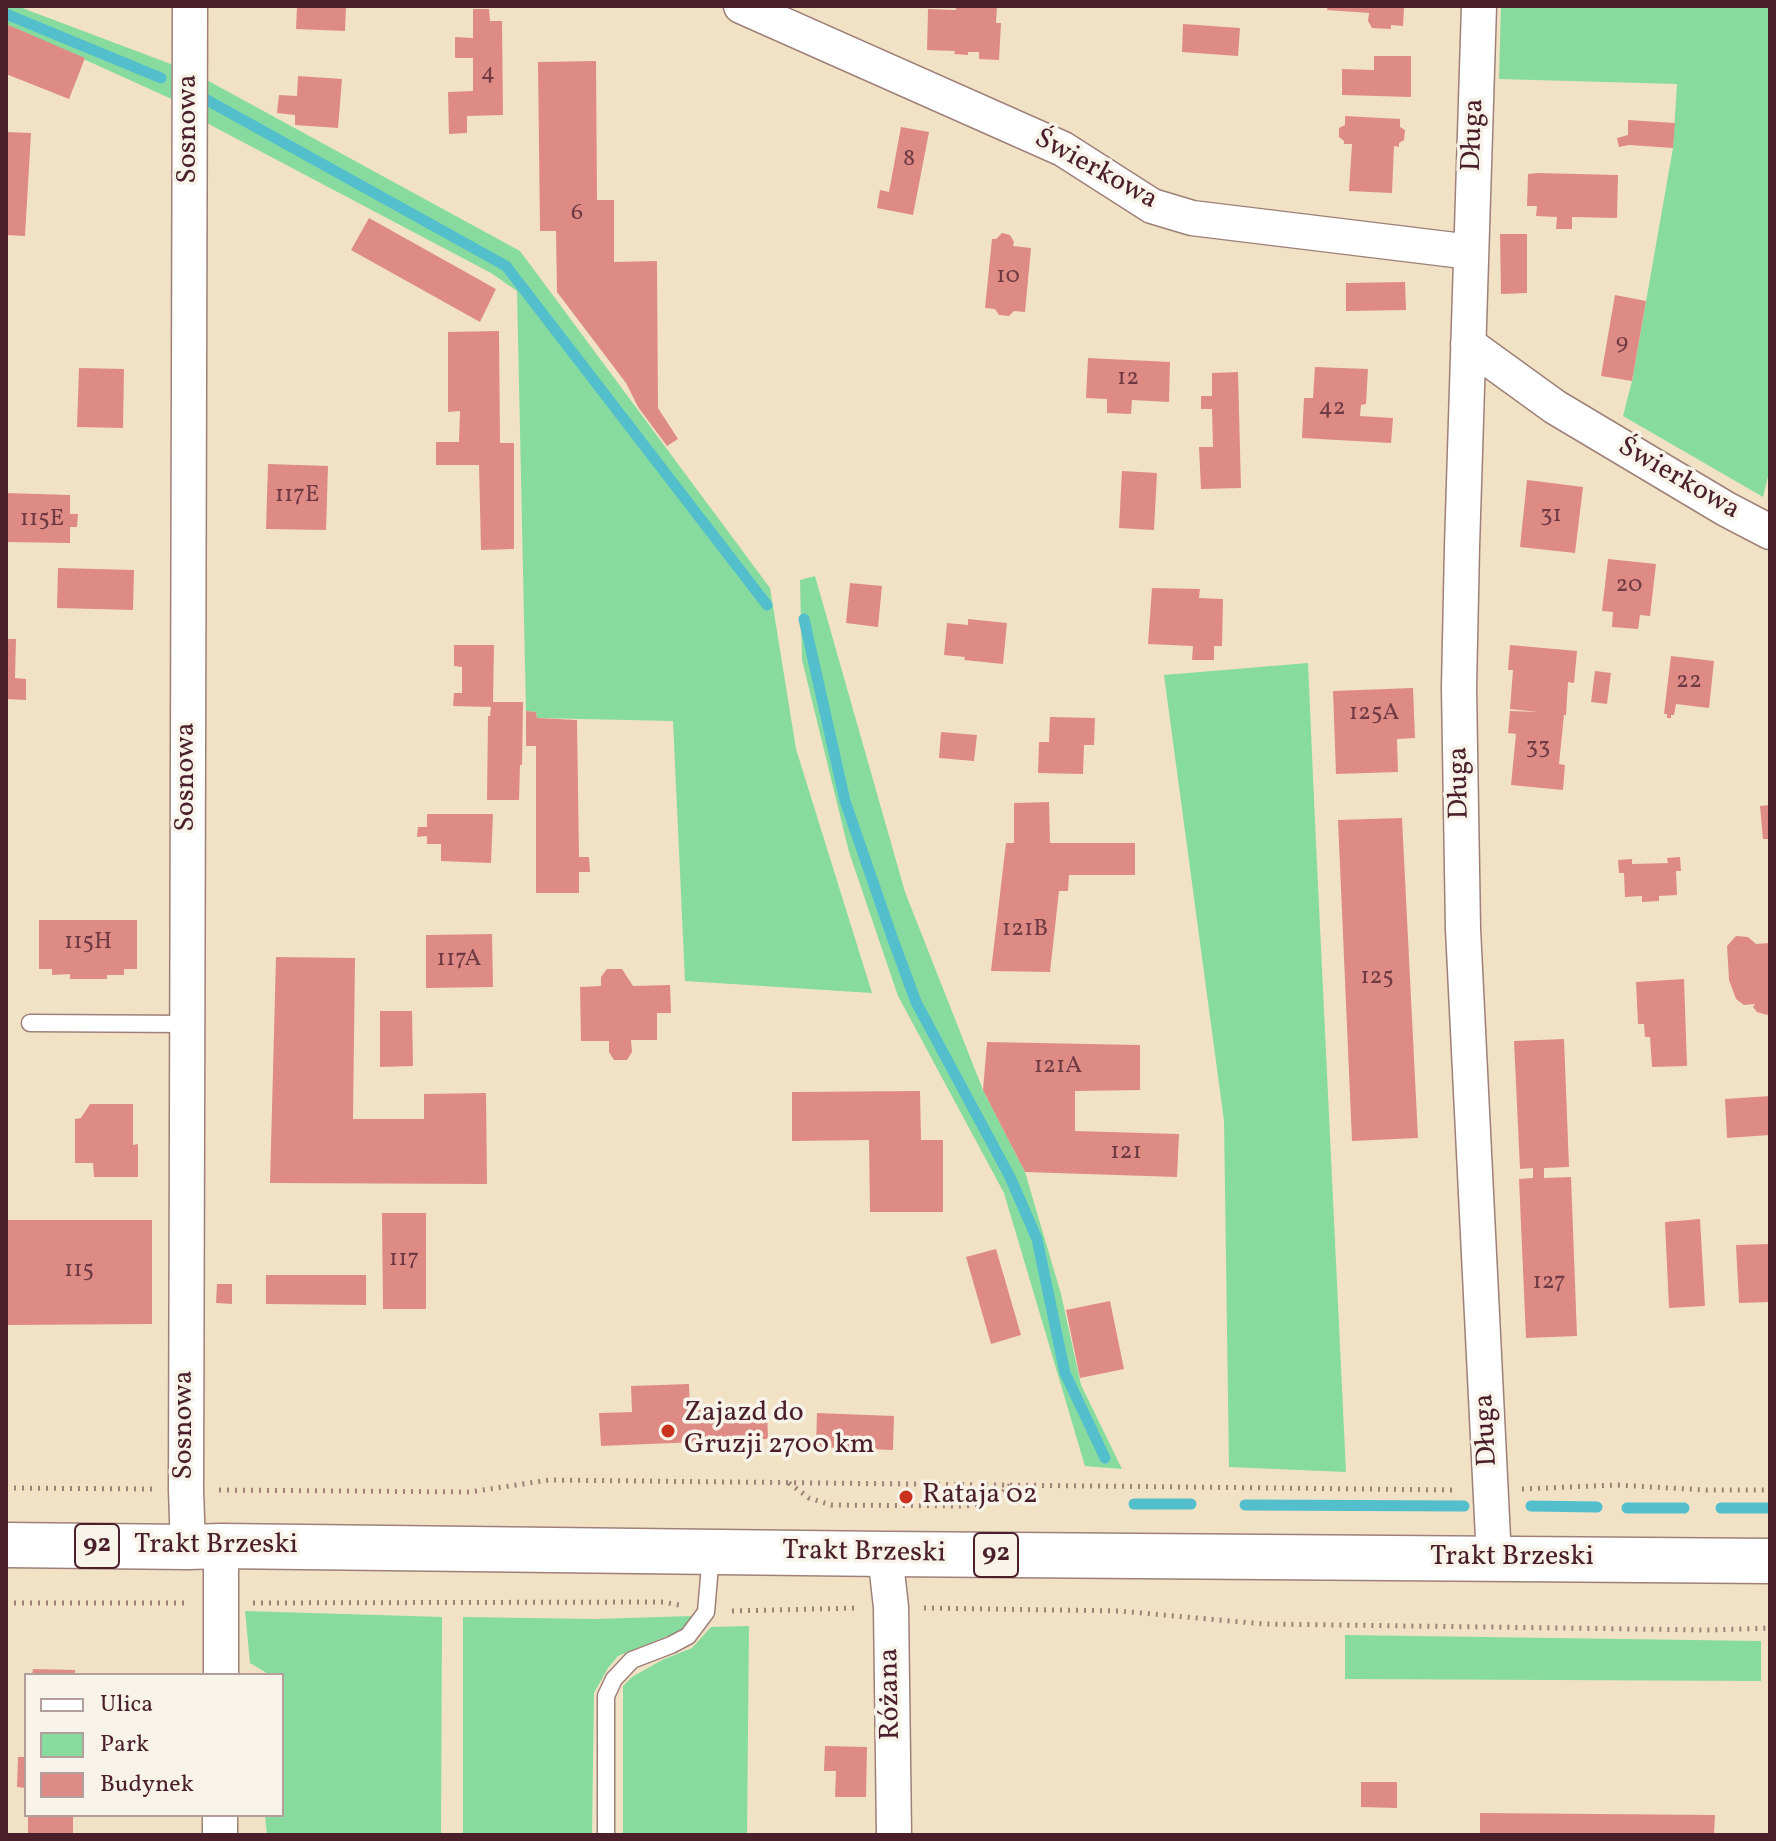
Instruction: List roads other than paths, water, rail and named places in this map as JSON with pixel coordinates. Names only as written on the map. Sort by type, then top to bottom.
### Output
[{"type":"main road","name":"Trakt Brzeski","points":[[6,1545],[1770,1561]]},
{"type":"street","name":"Sosnowa","points":[[190,6],[186,1490],[205,1547],[221,1673]]},
{"type":"street","name":"Świerkowa","points":[[741,6],[1063,149],[1152,206],[1192,218],[1471,252]]},
{"type":"street","name":"Długa","points":[[1479,6],[1459,688],[1462,899],[1494,1559]]},
{"type":"street","name":"Świerkowa","points":[[1468,344],[1555,407],[1770,532]]},
{"type":"street","name":"Różana","points":[[885,1554],[891,1607],[894,1835]]},
{"type":"lane","points":[[30,1023],[187,1024]]},
{"type":"lane","points":[[606,1835],[606,1696],[614,1679],[632,1660],[688,1636],[706,1612],[711,1552]]},
{"type":"waterway","points":[[6,14],[161,78]]},
{"type":"waterway","points":[[207,100],[506,266],[767,605]]},
{"type":"waterway","points":[[804,619],[845,801],[892,937],[916,1002],[1010,1177],[1037,1239],[1065,1373],[1105,1458]]},
{"type":"waterway","points":[[1134,1504],[1191,1504]]},
{"type":"waterway","points":[[1245,1505],[1464,1506]]},
{"type":"waterway","points":[[1531,1506],[1597,1507]]},
{"type":"waterway","points":[[1627,1508],[1684,1508]]},
{"type":"waterway","points":[[1721,1508],[1770,1508]]},
{"type":"place","name":"Zajazd do Gruzji 2700 km","points":[[668,1431]]},
{"type":"place","name":"Rataja 02","points":[[906,1497]]}]
